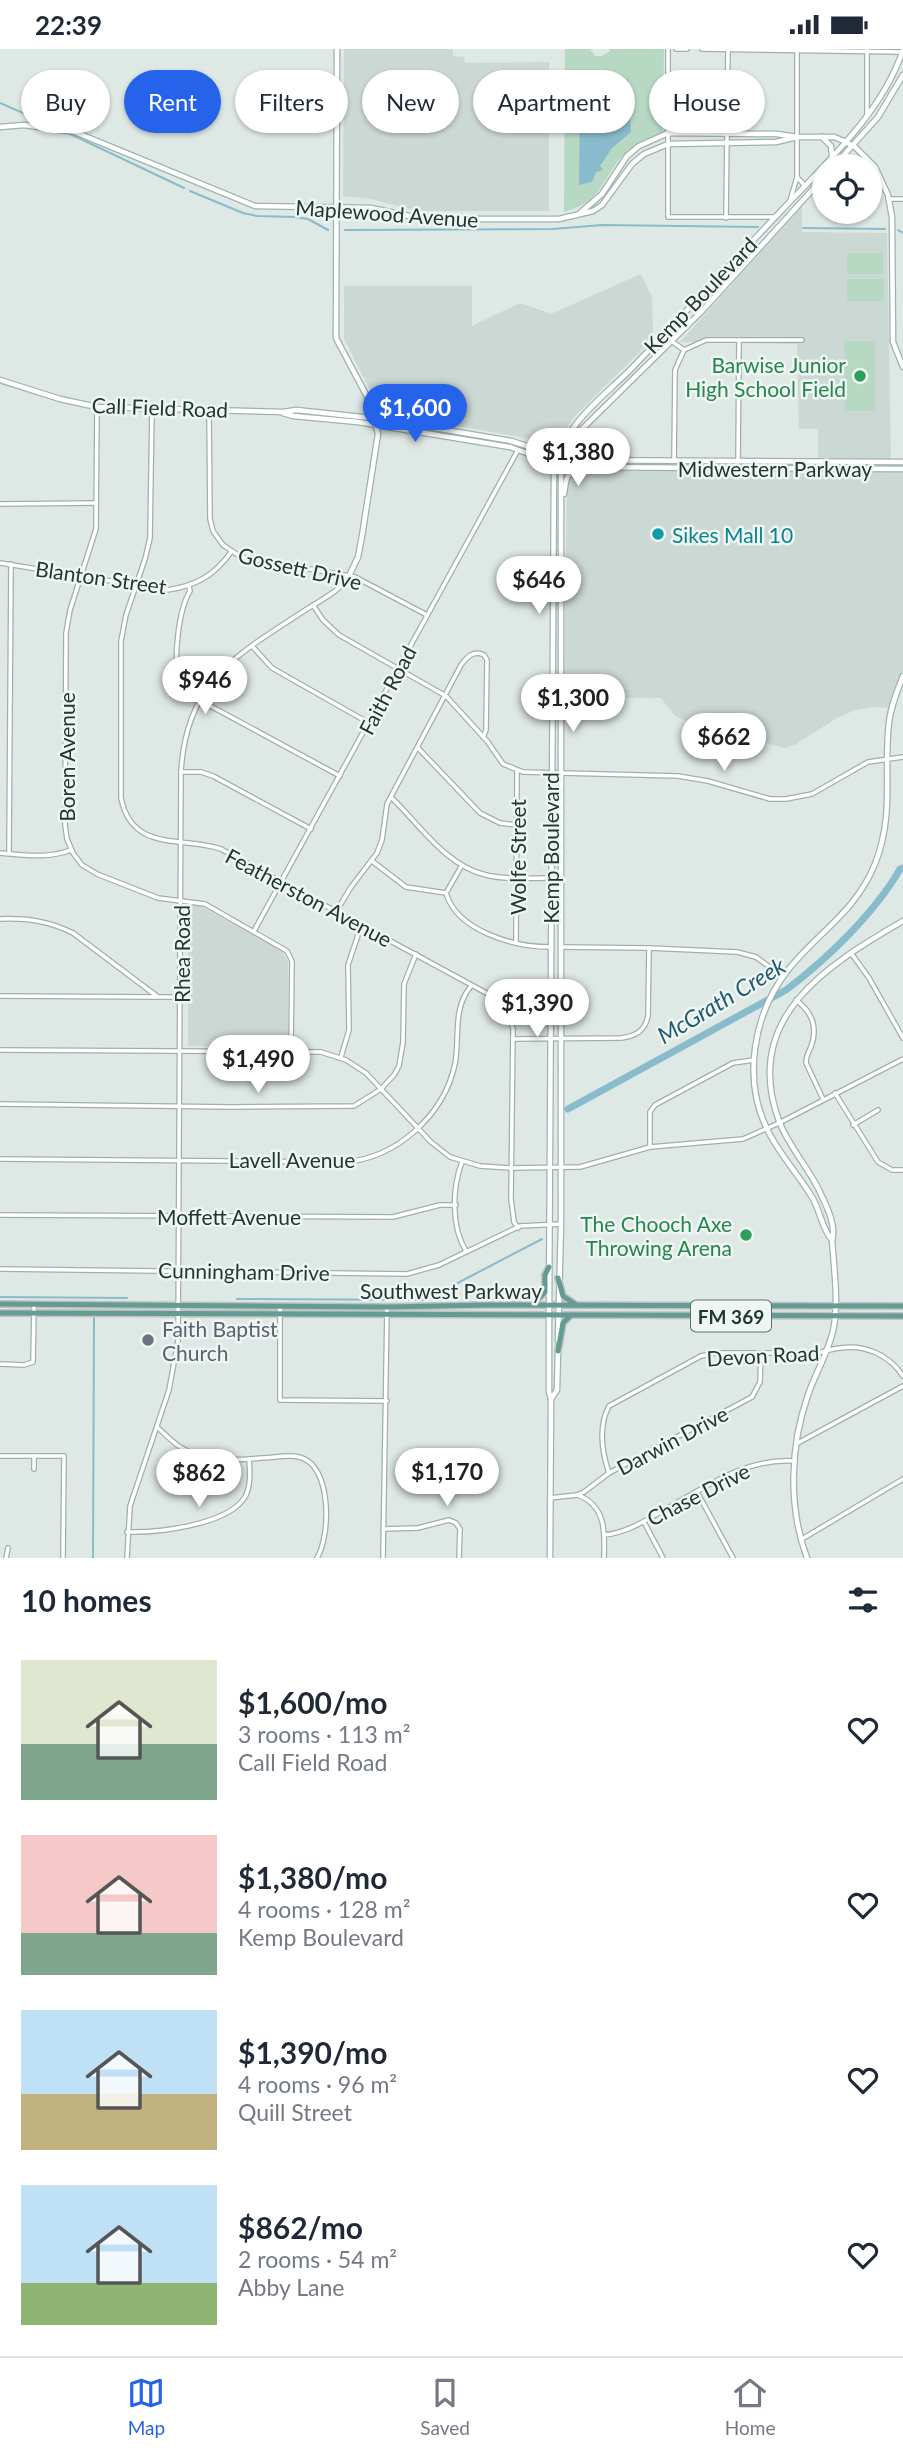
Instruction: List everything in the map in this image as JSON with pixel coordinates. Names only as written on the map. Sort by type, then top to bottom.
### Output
[{"type":"main road","points":[[337,49],[336,338],[366,394],[376,422]]},
{"type":"main road","name":"Kemp Boulevard","points":[[834,154],[867,115],[888,83],[903,51]]},
{"type":"main road","points":[[845,154],[878,117],[903,75]]},
{"type":"main road","name":"Maplewood Avenue","points":[[0,127],[24,125],[75,131],[255,206],[371,208],[424,219],[544,220],[579,215],[602,205],[632,165],[644,154],[668,144],[776,142],[797,137]]},
{"type":"main road","name":"Maplewood Avenue","points":[[579,215],[602,194],[627,156],[639,146],[668,133],[777,134],[834,137],[845,141],[875,167],[888,198],[892,217],[892,326],[897,356],[903,367]]},
{"type":"main road","points":[[821,137],[829,142],[832,154]]},
{"type":"main road","name":"Kemp Boulevard","points":[[550,1558],[551,1399],[548,1392],[554,463],[576,421],[663,335],[812,178]]},
{"type":"main road","points":[[805,186],[811,191]]},
{"type":"main road","name":"Kemp Boulevard","points":[[551,1399],[557,1391],[561,1224],[564,463],[573,440],[581,430],[721,291],[811,191]]},
{"type":"main road","points":[[712,283],[721,291]]},
{"type":"main road","name":"Call Field Road","points":[[0,380],[60,399],[97,407],[283,412],[296,410],[427,427],[517,450],[554,463],[564,463]]},
{"type":"main road","name":"Call Field Road","points":[[376,422],[425,433],[525,445],[557,457],[564,463]]},
{"type":"main road","name":"Rhea Road","points":[[349,576],[358,557],[362,536],[376,447],[376,422]]},
{"type":"main road","points":[[425,433],[427,427]]},
{"type":"main road","points":[[525,445],[551,446],[565,440]]},
{"type":"main road","points":[[738,462],[738,468]]},
{"type":"main road","points":[[771,462],[771,468]]},
{"type":"main road","name":"Midwestern Parkway","points":[[564,463],[771,462],[903,469]]},
{"type":"main road","name":"Midwestern Parkway","points":[[564,463],[589,468],[771,468],[903,462]]},
{"type":"main road","points":[[562,502],[568,475],[577,469],[589,468]]},
{"type":"main road","points":[[832,1240],[812,1196],[766,1129],[756,1092],[756,1038],[773,992],[783,977],[848,908],[870,875],[886,824],[889,797],[889,723],[903,676]]},
{"type":"main road","points":[[550,878],[561,878]]},
{"type":"main road","points":[[807,1558],[794,1494],[794,1461],[806,1402],[834,1327],[834,1235],[822,1196],[779,1123],[772,1098],[770,1068],[773,1049],[782,1024],[796,1000],[850,951],[903,921]]},
{"type":"main road","points":[[550,947],[561,947]]},
{"type":"main road","points":[[526,1305],[542,1298],[545,1292],[545,1275],[549,1267]]},
{"type":"main road","points":[[558,1278],[563,1296],[578,1305]]},
{"type":"main road","name":"Southwest Parkway","points":[[0,1304],[387,1307],[903,1306]]},
{"type":"main road","points":[[460,1306],[460,1315]]},
{"type":"main road","points":[[702,1316],[704,1306]]},
{"type":"main road","name":"Southwest Parkway","points":[[0,1313],[903,1316]]},
{"type":"main road","points":[[558,1352],[563,1323],[574,1315]]},
{"type":"street","points":[[668,49],[668,70]]},
{"type":"street","points":[[676,49],[687,49]]},
{"type":"street","points":[[702,49],[903,51]]},
{"type":"street","points":[[726,218],[728,49]]},
{"type":"street","points":[[790,202],[797,177],[797,50]]},
{"type":"street","points":[[867,51],[867,115]]},
{"type":"street","points":[[668,133],[668,217],[775,217]]},
{"type":"street","points":[[797,177],[805,186]]},
{"type":"street","points":[[888,198],[903,199]]},
{"type":"street","points":[[663,335],[684,350]]},
{"type":"street","points":[[738,462],[739,340]]},
{"type":"street","points":[[674,461],[674,370],[684,350],[702,341],[802,340]]},
{"type":"street","name":"Boren Avenue","points":[[97,407],[93,541],[69,610],[66,633],[65,825],[71,850],[82,865],[97,874],[158,898],[205,904],[283,947],[291,958],[291,1050]]},
{"type":"street","name":"Featherston Avenue","points":[[152,408],[150,538],[123,625],[121,641],[121,803],[128,818],[142,832],[167,842],[203,844],[221,849],[490,995],[505,1007],[512,1021],[512,1212],[518,1228]]},
{"type":"street","name":"Gossett Drive","points":[[209,409],[210,519],[215,535],[232,552],[247,559],[362,579],[427,615]]},
{"type":"street","name":"Faith Road","points":[[254,931],[517,450]]},
{"type":"street","points":[[0,504],[96,503]]},
{"type":"street","name":"Blanton Street","points":[[0,563],[160,590],[189,586],[215,572],[232,552]]},
{"type":"street","points":[[9,853],[11,564]]},
{"type":"street","name":"Rhea Road","points":[[127,1558],[130,1506],[174,1370],[178,1341],[181,772],[185,736],[199,699],[222,668],[334,591],[349,576]]},
{"type":"street","points":[[189,586],[190,591],[181,608],[178,623],[178,672],[185,690],[340,776]]},
{"type":"street","points":[[313,605],[323,620],[339,635],[446,696],[503,764],[517,770],[678,776],[708,781],[770,799],[786,800],[812,794],[868,762],[903,757]]},
{"type":"street","points":[[252,646],[272,668],[369,723]]},
{"type":"street","points":[[336,912],[351,887],[372,861],[382,840],[391,797],[466,659],[472,653],[484,655],[487,663],[486,730],[483,737]]},
{"type":"street","points":[[418,748],[481,813],[500,823],[517,825]]},
{"type":"street","name":"Wolfe Street","points":[[516,943],[517,770]]},
{"type":"street","points":[[181,772],[201,772],[213,776],[311,829]]},
{"type":"street","points":[[391,797],[461,866],[485,875],[550,878]]},
{"type":"street","points":[[0,853],[52,856],[71,850]]},
{"type":"street","points":[[372,861],[406,887],[446,893]]},
{"type":"street","points":[[461,866],[446,893],[452,909],[463,920],[501,939],[550,947]]},
{"type":"street","points":[[0,919],[34,920],[74,933],[158,997]]},
{"type":"street","points":[[341,1058],[349,1030],[348,965],[362,926]]},
{"type":"street","points":[[561,947],[743,953],[764,962],[783,977]]},
{"type":"street","points":[[513,1039],[621,1038],[638,1034],[648,1016],[649,948]]},
{"type":"street","points":[[850,951],[869,978],[903,1038]]},
{"type":"street","points":[[0,1104],[343,1107],[364,1102],[394,1075],[400,1060],[404,984],[416,954]]},
{"type":"street","name":"Lavell Avenue","points":[[0,1159],[365,1159],[391,1149],[417,1128],[439,1104],[448,1086],[455,1059],[458,1013],[471,986]]},
{"type":"street","points":[[0,996],[180,997]]},
{"type":"street","points":[[796,1000],[804,1006],[813,1021],[814,1036],[806,1063],[823,1100]]},
{"type":"street","points":[[0,1050],[312,1051],[341,1058],[360,1068],[417,1128],[445,1153],[462,1162],[485,1167],[511,1168],[587,1166],[650,1147],[736,1140],[779,1123],[903,1059]]},
{"type":"street","points":[[650,1147],[650,1112],[655,1105],[733,1063],[754,1060]]},
{"type":"street","points":[[835,1093],[878,1162],[892,1170],[903,1170]]},
{"type":"street","points":[[853,1125],[878,1110]]},
{"type":"street","points":[[462,1162],[458,1175],[457,1231],[466,1251]]},
{"type":"street","name":"Moffett Avenue","points":[[0,1215],[394,1217],[440,1205],[456,1205]]},
{"type":"street","name":"Cunningham Drive","points":[[0,1269],[178,1269],[407,1274],[439,1265],[529,1224],[561,1224]]},
{"type":"street","points":[[0,1364],[33,1362],[34,1305]]},
{"type":"street","points":[[280,1306],[280,1400],[387,1401]]},
{"type":"street","points":[[383,1558],[387,1307]]},
{"type":"street","name":"Devon Road","points":[[609,1473],[603,1447],[604,1419],[609,1406],[701,1356],[716,1353],[826,1352],[849,1347],[869,1350],[890,1361],[903,1376]]},
{"type":"street","name":"Darwin Drive","points":[[578,1495],[609,1473],[752,1397],[760,1382],[761,1353]]},
{"type":"street","points":[[796,1444],[903,1385]]},
{"type":"street","points":[[157,1427],[183,1449],[211,1459],[296,1456],[312,1462],[317,1471],[328,1515],[324,1541],[317,1558]]},
{"type":"street","points":[[0,1456],[64,1456],[63,1558]]},
{"type":"street","points":[[34,1456],[34,1469]]},
{"type":"street","points":[[127,1532],[175,1528],[211,1519],[234,1509],[248,1489],[249,1459]]},
{"type":"street","name":"Chase Drive","points":[[604,1535],[620,1532],[644,1521],[748,1466],[780,1460],[794,1461]]},
{"type":"street","points":[[802,1539],[903,1479]]},
{"type":"street","points":[[697,1492],[733,1558]]},
{"type":"street","points":[[550,1497],[578,1495],[587,1499],[600,1512],[604,1558]]},
{"type":"street","points":[[383,1529],[411,1529],[449,1520],[457,1522],[460,1529],[460,1558]]},
{"type":"street","points":[[644,1521],[663,1558]]},
{"type":"street","points":[[6,1558],[8,1548]]},
{"type":"shaded area","points":[[344,49],[453,49],[453,56],[464,57],[465,63],[549,62],[549,70],[473,70],[473,133],[549,133],[549,211],[425,211],[343,196],[343,133],[348,133],[348,70],[344,70]]},
{"type":"shaded area","points":[[802,206],[802,232],[887,233],[891,459],[818,458],[818,429],[799,429],[797,344],[680,342]]},
{"type":"shaded area","points":[[641,274],[652,297],[653,339],[575,416],[560,437],[553,441],[382,413],[344,339],[344,286],[472,286],[472,326],[520,303],[551,314]]},
{"type":"shaded area","points":[[580,471],[903,472],[903,670],[889,708],[855,710],[785,748],[696,725],[675,716],[661,698],[564,697],[567,480],[571,474]]},
{"type":"shaded area","points":[[188,904],[201,906],[282,951],[288,962],[288,1046],[188,1046]]},
{"type":"green space","points":[[565,49],[590,49],[595,56],[602,56],[610,49],[664,49],[664,70],[649,70],[649,133],[661,133],[628,151],[618,161],[597,193],[585,203],[564,212],[564,133],[635,133],[635,70],[565,70]]},
{"type":"green space","points":[[847,253],[883,253],[883,274],[847,274]]},
{"type":"green space","points":[[847,279],[884,279],[884,301],[847,301]]},
{"type":"green space","name":"Barwise Junior High School Field","points":[[844,341],[875,341],[875,411],[845,411]]},
{"type":"water","points":[[580,133],[630,133],[612,148],[600,166],[603,170],[596,172],[592,182],[579,185]]},
{"type":"waterway","points":[[0,103],[21,112]]},
{"type":"waterway","points":[[68,133],[184,188]]},
{"type":"waterway","points":[[190,191],[243,213],[308,219],[328,230]]},
{"type":"waterway","points":[[345,230],[553,229],[602,225],[758,227]]},
{"type":"waterway","points":[[803,228],[885,229]]},
{"type":"waterway","points":[[898,230],[903,233]]},
{"type":"waterway","name":"McGrath Creek","points":[[568,1109],[786,990],[849,935],[903,868]]},
{"type":"waterway","points":[[237,1299],[425,1300],[542,1239]]},
{"type":"waterway","points":[[0,1297],[127,1298]]},
{"type":"waterway","points":[[93,1558],[94,1318]]},
{"type":"place","name":"Barwise Junior High School Field","points":[[860,376]]},
{"type":"place","name":"Sikes Mall 10","points":[[658,534]]},
{"type":"place","name":"The Chooch Axe Throwing Arena","points":[[746,1235]]},
{"type":"place","name":"Faith Baptist Church","points":[[148,1340]]}]
